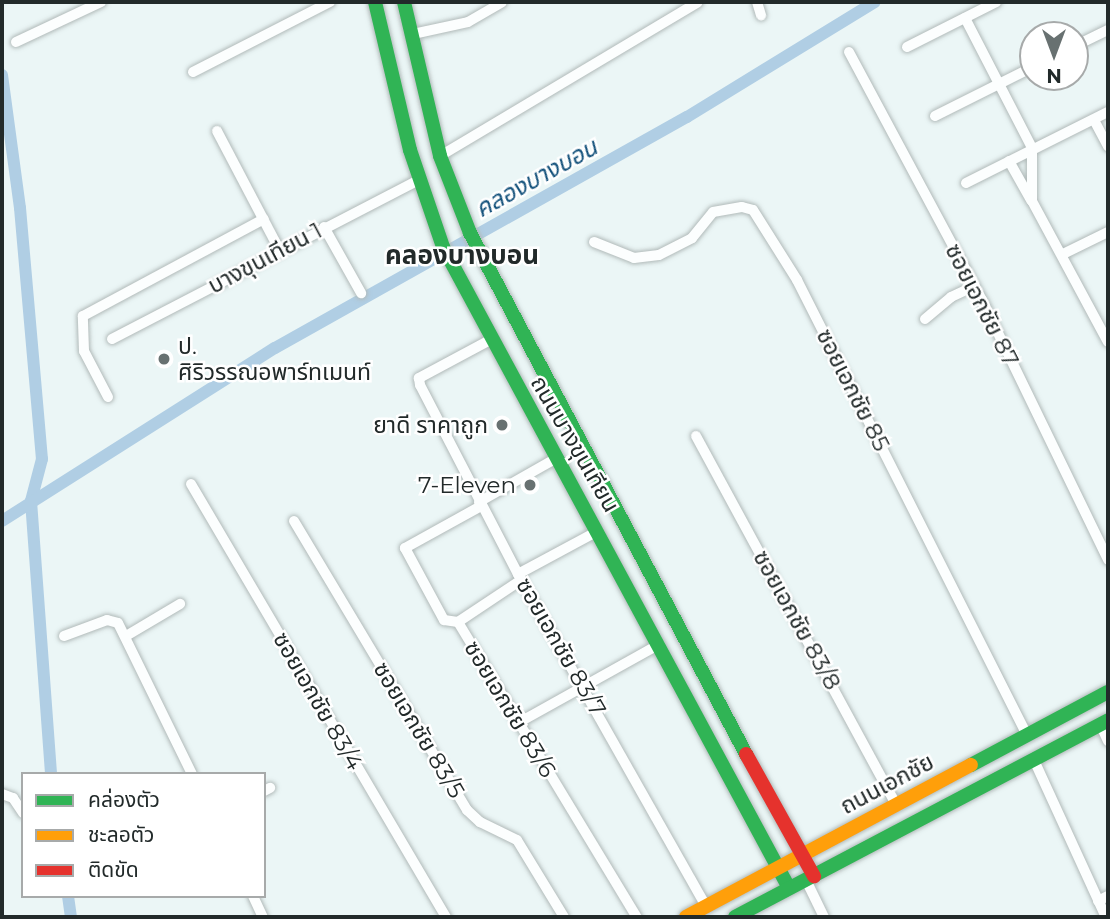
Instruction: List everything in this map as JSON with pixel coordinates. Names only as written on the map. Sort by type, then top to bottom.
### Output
[{"type":"main road","name":"ถนนบางขุนเทียน","points":[[375,2],[419,180],[454,272],[555,459],[660,644],[789,888]]},
{"type":"main road","name":"ถนนบางขุนเทียน","points":[[404,2],[414,34],[440,156],[470,233],[679,635],[801,855],[810,878]]},
{"type":"main road","points":[[660,644],[679,635]]},
{"type":"main road","name":"ถนนเอกชัย","points":[[686,917],[1108,692]]},
{"type":"main road","name":"ถนนเอกชัย","points":[[735,917],[1104,722]]},
{"type":"street","points":[[16,41],[85,5],[101,2]]},
{"type":"street","points":[[193,72],[330,2]]},
{"type":"street","points":[[414,34],[468,22],[502,2]]},
{"type":"street","points":[[440,156],[698,2]]},
{"type":"street","points":[[757,2],[761,15]]},
{"type":"street","points":[[907,47],[996,2]]},
{"type":"street","points":[[965,18],[1032,148],[1032,201]]},
{"type":"street","points":[[1089,39],[1108,30]]},
{"type":"street","name":"ซอยเอกชัย 87","points":[[849,52],[975,286],[1108,560]]},
{"type":"street","points":[[935,116],[1019,74]]},
{"type":"street","points":[[966,183],[1108,112]]},
{"type":"street","points":[[1094,120],[1108,146]]},
{"type":"street","points":[[217,131],[280,251]]},
{"type":"street","points":[[1009,161],[1063,254],[1108,342]]},
{"type":"street","name":"บางขุนเทียน 1","points":[[112,340],[324,227],[419,180]]},
{"type":"street","name":"ซอยเอกชัย 85","points":[[593,242],[634,258],[659,255],[692,238],[713,212],[741,207],[753,211],[797,280],[1027,735]]},
{"type":"street","points":[[108,397],[84,351],[83,316],[264,219]]},
{"type":"street","points":[[324,227],[362,293]]},
{"type":"street","points":[[1063,254],[1108,232]]},
{"type":"street","points":[[925,319],[951,297],[975,286]]},
{"type":"street","points":[[1098,320],[1108,315]]},
{"type":"street","name":"ซอยเอกชัย 83/7","points":[[490,340],[419,379],[420,385],[520,577],[584,685],[706,906]]},
{"type":"street","name":"ซอยเอกชัย 83/8","points":[[696,436],[896,805]]},
{"type":"street","points":[[480,504],[555,459]]},
{"type":"street","name":"ซอยเอกชัย 83/4","points":[[191,484],[446,917]]},
{"type":"street","name":"ซอยเอกชัย 83/6","points":[[480,504],[406,545],[444,620],[458,622],[637,917]]},
{"type":"street","name":"ซอยเอกชัย 83/5","points":[[293,521],[467,810],[480,822],[517,840],[564,917]]},
{"type":"street","points":[[458,622],[520,577],[598,531]]},
{"type":"street","points":[[126,636],[180,604]]},
{"type":"street","points":[[64,636],[113,620],[126,636],[191,772]]},
{"type":"street","points":[[518,723],[660,644]]},
{"type":"street","points":[[1104,722],[1108,741]]},
{"type":"street","points":[[1034,760],[1103,898],[1105,917]]},
{"type":"street","points":[[2,794],[13,798],[21,810]]},
{"type":"street","points":[[810,878],[824,917]]},
{"type":"street","points":[[254,898],[263,917]]},
{"type":"waterway","name":"คลองบางบอน","points":[[2,521],[275,348],[687,117],[875,2]]},
{"type":"waterway","points":[[2,75],[20,208],[42,459],[31,501],[51,772]]},
{"type":"waterway","points":[[68,898],[71,917]]},
{"type":"traffic: fast","points":[[375,2],[410,150],[443,247],[789,888]]},
{"type":"traffic: fast","points":[[404,2],[440,156],[470,233],[746,754]]},
{"type":"traffic: fast","points":[[971,765],[1108,692]]},
{"type":"traffic: fast","points":[[735,917],[1108,720]]},
{"type":"traffic: slow","points":[[686,917],[971,765]]},
{"type":"traffic: jam","points":[[746,754],[814,876]]},
{"type":"place","name":"ป. ศิริวรรณอพาร์ทเมนท์","points":[[164,359]]},
{"type":"place","name":"ยาดี ราคาถูก","points":[[502,425]]},
{"type":"place","name":"7-Eleven","points":[[530,485]]},
{"type":"district","name":"คลองบางบอน","points":[[462,256]]}]
